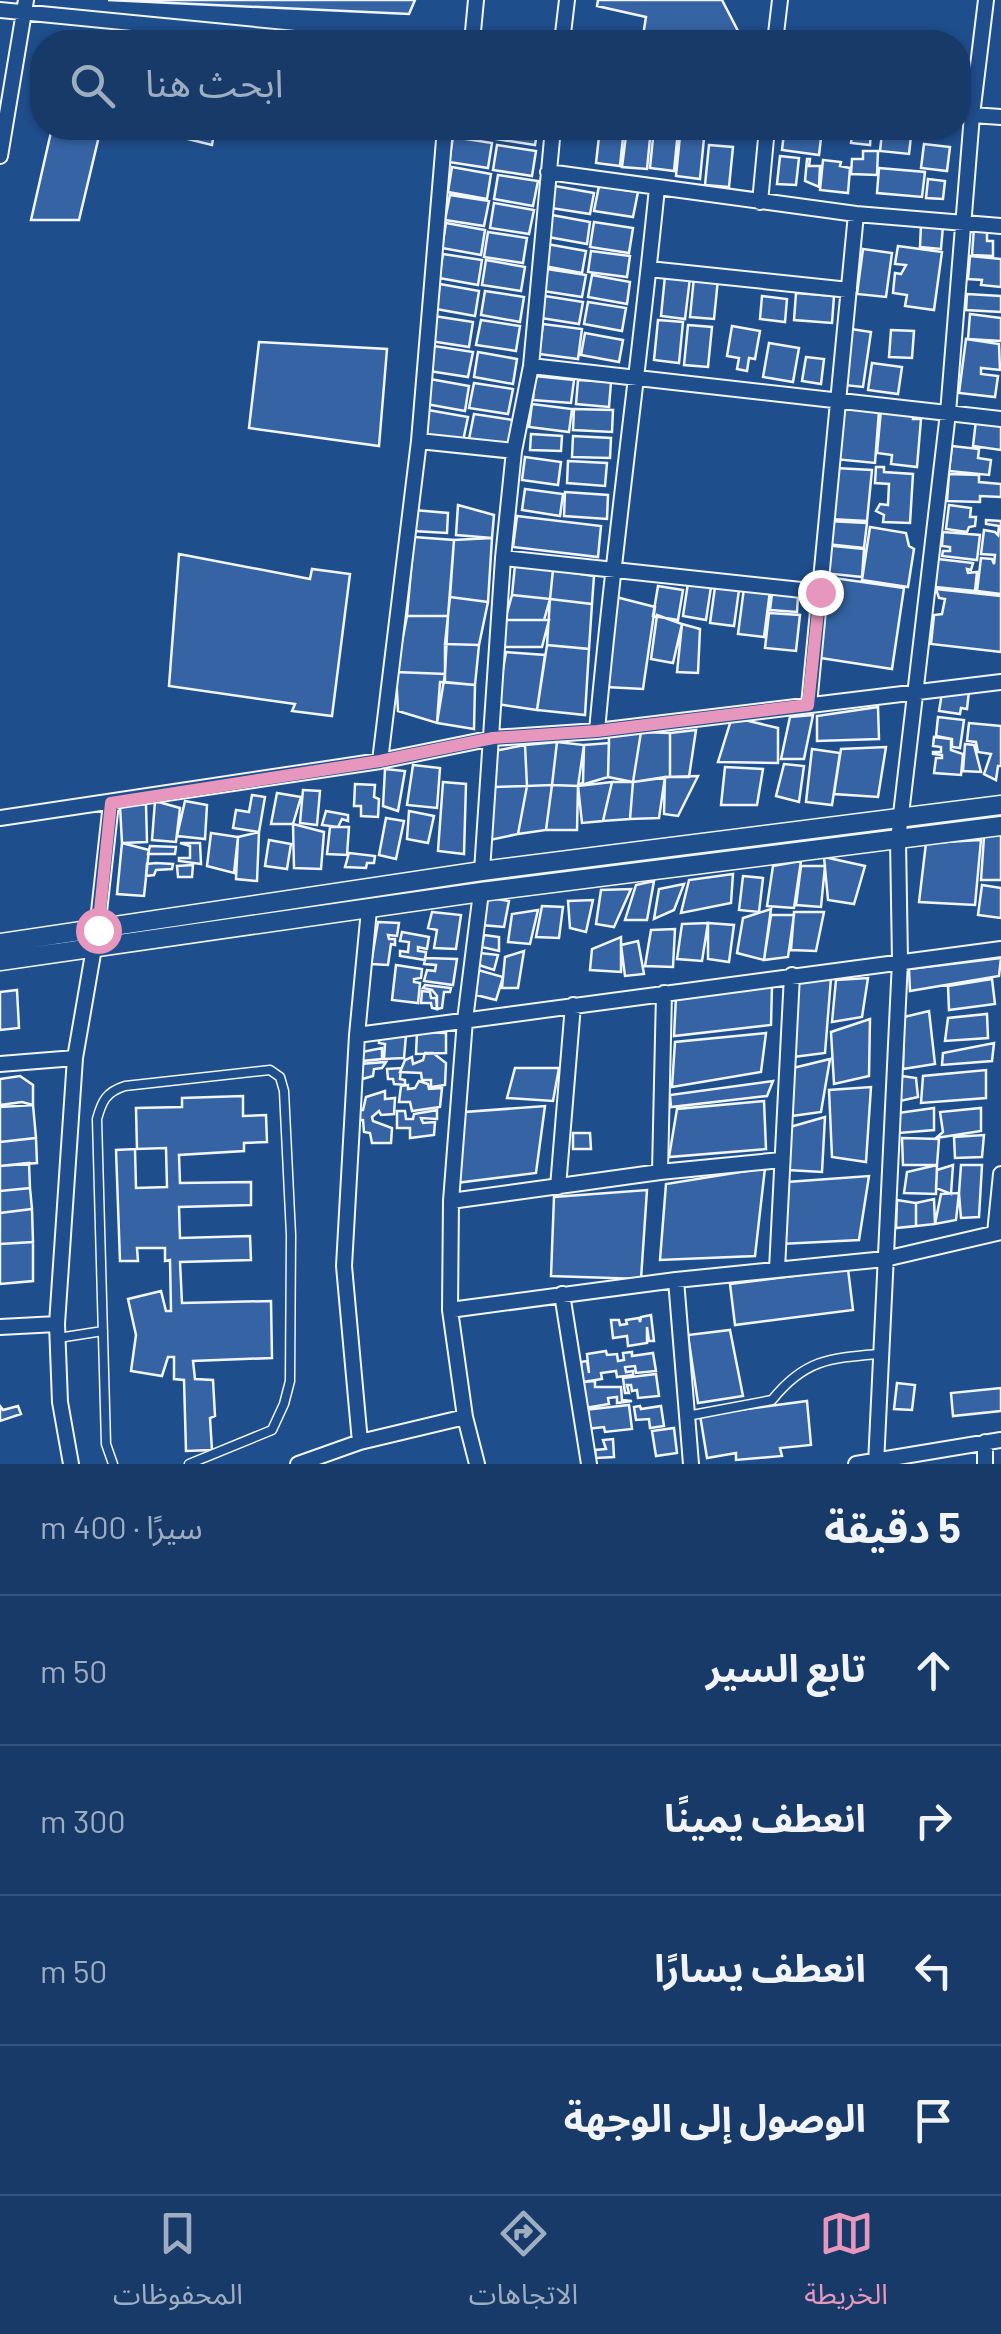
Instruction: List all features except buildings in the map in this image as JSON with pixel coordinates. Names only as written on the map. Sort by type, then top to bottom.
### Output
[{"type":"street","points":[[473,30],[476,0]]},
{"type":"street","points":[[563,30],[566,0]]},
{"type":"street","points":[[776,30],[780,0]]},
{"type":"street","points":[[971,86],[986,0]]},
{"type":"street","points":[[0,10],[25,6],[226,30]]},
{"type":"street","points":[[0,156],[25,6]]},
{"type":"street","points":[[971,114],[1001,117]]},
{"type":"street","points":[[380,761],[419,441],[443,140]]},
{"type":"street","points":[[482,871],[503,558],[514,451],[530,366],[552,140]]},
{"type":"street","points":[[760,202],[766,140]]},
{"type":"street","points":[[876,1462],[900,961],[898,840],[948,413],[964,222],[966,140]]},
{"type":"street","points":[[548,172],[856,214],[1001,226]]},
{"type":"street","points":[[597,731],[611,570],[638,378],[656,188]]},
{"type":"street","points":[[808,705],[856,214]]},
{"type":"street","points":[[649,269],[849,290]]},
{"type":"street","points":[[530,366],[1001,419]]},
{"type":"street","points":[[419,441],[514,451]]},
{"type":"street","points":[[503,558],[820,592]]},
{"type":"street","points":[[0,818],[380,761],[493,738],[597,731],[1001,682]]},
{"type":"street","points":[[71,1464],[60,1402],[58,1331],[74,1058],[96,939],[111,803]]},
{"type":"street","points":[[0,961],[96,939],[482,871],[1001,805]]},
{"type":"street","points":[[0,944],[96,939],[369,910],[1001,826]]},
{"type":"street","points":[[477,1464],[465,1416],[450,1310],[451,1202],[465,1020],[482,892]]},
{"type":"street","points":[[360,1442],[344,1266],[357,1035],[369,910]]},
{"type":"street","points":[[357,1035],[1001,948]]},
{"type":"street","points":[[777,1269],[792,976]]},
{"type":"street","points":[[660,1172],[664,993]]},
{"type":"street","points":[[558,1187],[573,1005]]},
{"type":"street","points":[[0,1064],[74,1058]]},
{"type":"street","points":[[451,1202],[660,1172],[781,1160]]},
{"type":"street","points":[[450,1310],[676,1280],[885,1259],[998,1232],[1001,1174]]},
{"type":"street","points":[[676,1280],[691,1464]]},
{"type":"street","points":[[562,1294],[589,1464]]},
{"type":"street","points":[[0,1327],[58,1331]]},
{"type":"street","points":[[298,1464],[360,1442],[465,1416]]},
{"type":"street","points":[[856,1464],[1001,1440]]},
{"type":"street","points":[[985,1442],[985,1464]]},
{"type":"lane","points":[[113,1464],[106,1444],[97,1118],[102,1101],[112,1090],[125,1086],[270,1070],[280,1076],[284,1091],[291,1235],[290,1381],[272,1430],[188,1464]]},
{"type":"lane","points":[[58,1331],[103,1331]]},
{"type":"lane","points":[[687,1416],[772,1400],[788,1380],[810,1364],[838,1357],[881,1354]]},
{"type":"route","points":[[98,930],[111,803],[380,761],[493,738],[597,731],[808,705],[820,592]]}]
